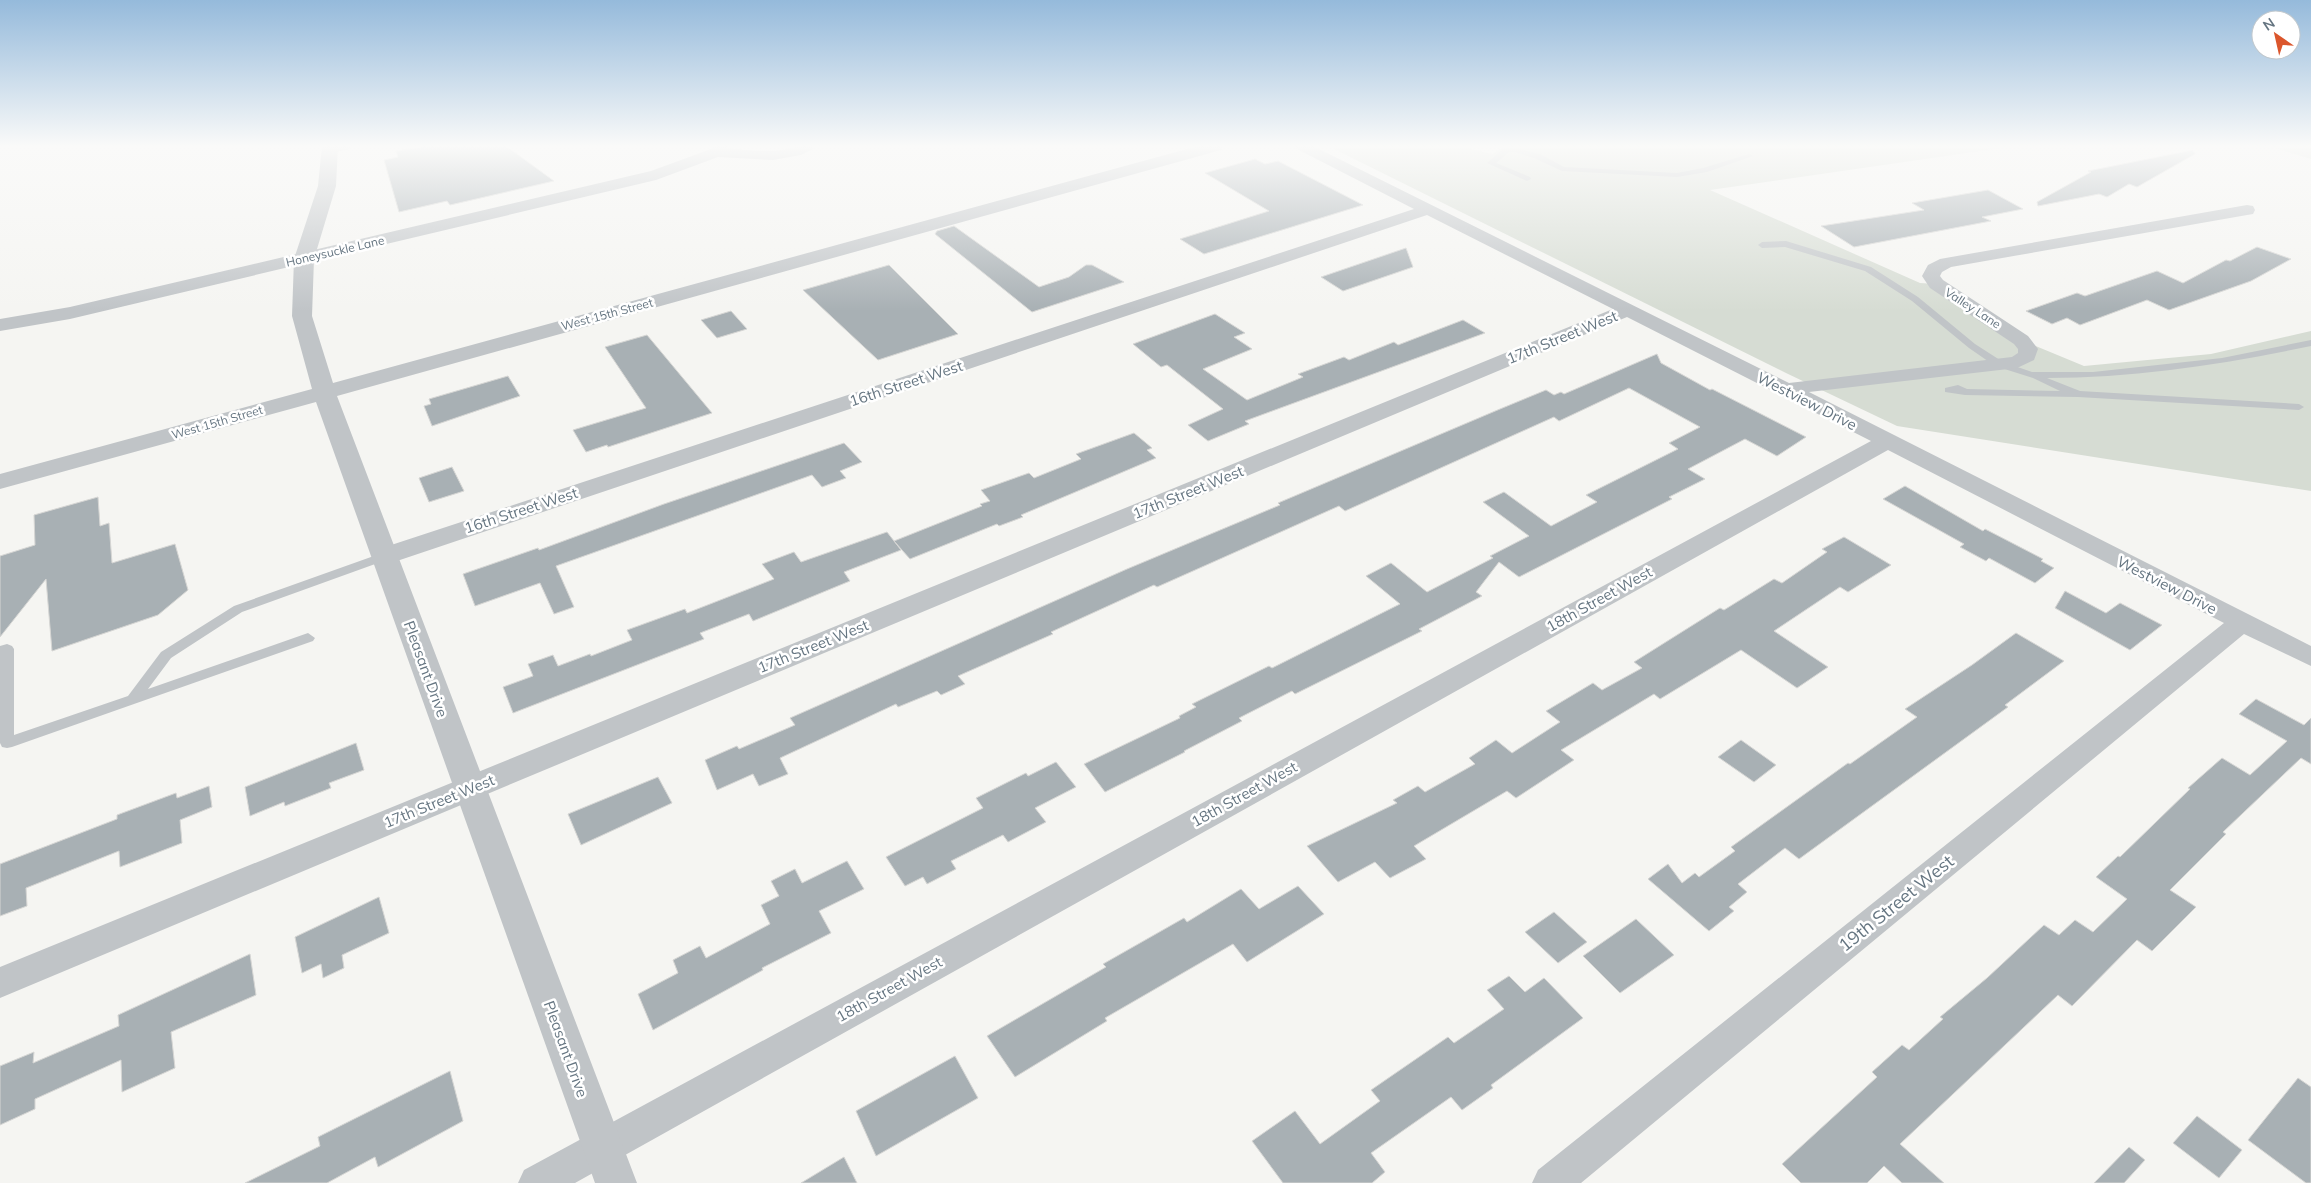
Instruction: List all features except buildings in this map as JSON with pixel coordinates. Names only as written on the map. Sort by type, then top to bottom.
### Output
[{"type":"street","name":"Pleasant Drive","points":[[322,201],[304,259],[302,316],[324,392],[616,1183]]},
{"type":"street","name":"Honeysuckle Lane","points":[[0,325],[70,312],[304,259],[546,201]]},
{"type":"street","name":"West 15th Street","points":[[0,482],[1015,201]]},
{"type":"street","name":"Westview Drive","points":[[1410,201],[1786,389],[1886,442],[2311,657]]},
{"type":"street","name":"16th Street West","points":[[385,556],[1427,210]]},
{"type":"street","name":"Valley Lane","points":[[1786,389],[2017,362],[2027,356],[2028,349],[2021,340],[1936,284],[1931,276],[1934,269],[1946,263],[2247,210]]},
{"type":"street","name":"17th Street West","points":[[0,983],[1627,310]]},
{"type":"street","name":"18th Street West","points":[[537,1183],[1886,442]]},
{"type":"street","name":"19th Street West","points":[[1551,1183],[2241,623]]},
{"type":"lane","points":[[1762,245],[1786,244],[1868,269],[1915,300],[1972,346],[1999,364],[2078,394]]},
{"type":"lane","points":[[2031,375],[2093,375],[2222,361],[2311,344]]},
{"type":"lane","points":[[1965,392],[2078,394],[2299,407]]},
{"type":"lane","points":[[132,700],[166,655],[238,608],[385,556]]},
{"type":"lane","points":[[0,651],[7,649],[4,693],[4,745],[308,638]]},
{"type":"shaded area","points":[[1439,201],[1735,201],[1920,283],[1936,284],[2021,340],[2084,366],[2211,354],[2311,331],[2311,491],[1897,426]]}]
